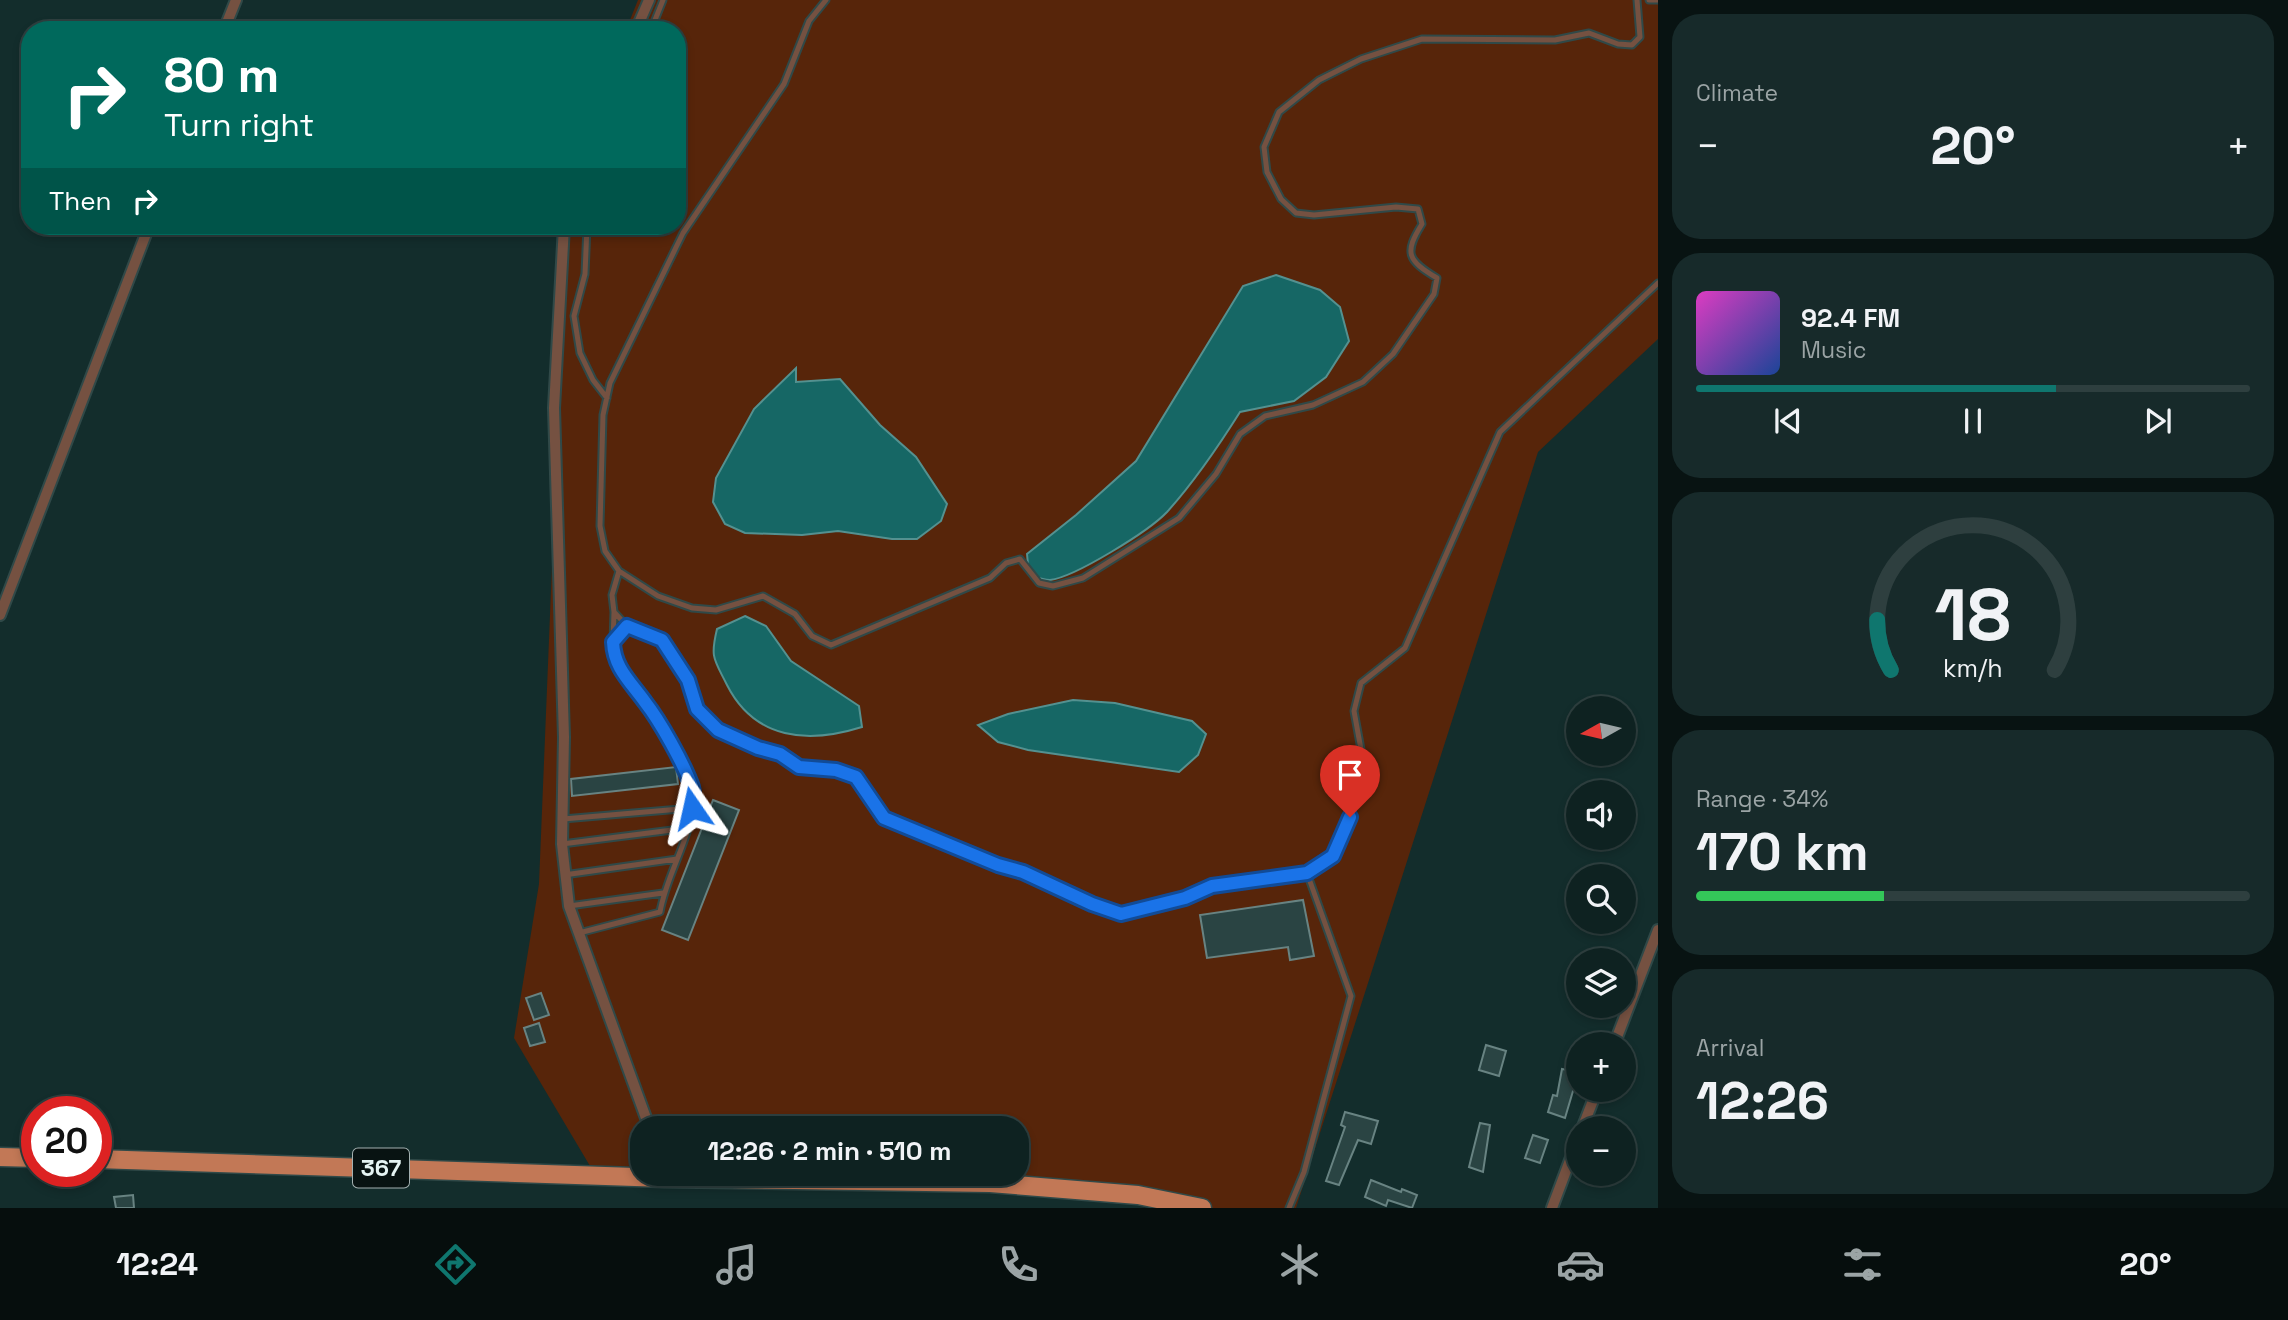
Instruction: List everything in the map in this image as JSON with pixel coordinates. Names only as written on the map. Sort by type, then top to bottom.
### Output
[{"type":"main road","points":[[0,1157],[21,1158]]},
{"type":"main road","name":"367","points":[[112,1159],[630,1175]]},
{"type":"main road","name":"367","points":[[1027,1186],[1138,1195],[1202,1208]]},
{"type":"street","points":[[228,21],[236,0]]},
{"type":"street","points":[[640,21],[649,0]]},
{"type":"street","points":[[0,615],[146,235]]},
{"type":"street","points":[[564,235],[554,408],[564,737],[564,875],[569,906],[645,1116]]},
{"type":"street","points":[[1619,1032],[1658,930]]},
{"type":"street","points":[[1552,1208],[1566,1171]]},
{"type":"lane","points":[[654,21],[663,0]]},
{"type":"lane","points":[[686,229],[784,83],[808,21],[826,0]]},
{"type":"lane","points":[[682,235],[610,383],[603,415],[600,526],[605,551],[619,571],[658,596],[692,608],[716,610],[763,596],[794,614],[812,636],[831,645],[990,578],[1006,563],[1020,559],[1039,583],[1053,586],[1083,578],[1179,518],[1216,474],[1240,434],[1265,416],[1313,405],[1363,382],[1393,354],[1434,294],[1437,278],[1417,266],[1410,253],[1411,243],[1422,223],[1418,209],[1372,208],[1314,215],[1296,214],[1281,199],[1267,172],[1264,147],[1279,112],[1319,80],[1360,59],[1422,39],[1555,40],[1589,33],[1618,44],[1632,45],[1640,37],[1637,0]]},
{"type":"lane","points":[[1648,0],[1658,0]]},
{"type":"lane","points":[[586,235],[584,274],[574,316],[580,353],[593,380],[607,398]]},
{"type":"lane","points":[[614,612],[627,626],[662,640],[688,680],[697,709],[718,730],[758,748],[780,754],[799,767],[836,770],[856,777],[884,818],[998,865],[1023,872],[1092,904],[1121,914],[1185,898],[1212,886],[1307,873],[1333,856],[1366,778],[1354,711],[1361,683],[1405,648],[1500,432],[1658,283]]},
{"type":"lane","points":[[579,933],[660,912],[663,893],[688,828],[692,808],[693,789],[647,704],[621,671],[614,657],[614,612],[611,596],[619,571]]},
{"type":"lane","points":[[613,642],[627,626]]},
{"type":"lane","points":[[563,819],[692,808]]},
{"type":"lane","points":[[562,844],[688,828]]},
{"type":"lane","points":[[564,875],[677,859]]},
{"type":"lane","points":[[1289,1208],[1304,1172],[1351,996],[1307,873]]},
{"type":"lane","points":[[569,906],[663,893]]},
{"type":"shaded area","points":[[638,0],[1658,0],[1658,339],[1538,452],[1296,1208],[1205,1208],[927,1186],[1029,1186],[1029,1116],[630,1116],[630,1168],[590,1166],[514,1038],[539,884],[559,395],[559,235],[686,235],[686,21],[630,21]]},
{"type":"water","points":[[1276,275],[1320,290],[1340,307],[1349,341],[1326,377],[1294,401],[1240,412],[1206,463],[1167,512],[1129,541],[1061,577],[1048,580],[1029,575],[1027,554],[1076,515],[1136,461],[1243,286]]},
{"type":"water","points":[[796,368],[796,382],[840,379],[880,425],[916,457],[947,504],[941,521],[917,539],[892,539],[838,531],[802,535],[745,533],[725,524],[713,502],[716,478],[754,409]]},
{"type":"water","points":[[745,616],[766,626],[791,661],[859,706],[862,727],[803,736],[768,727],[752,717],[727,685],[716,664],[714,653],[717,629]]},
{"type":"water","points":[[1073,700],[1115,703],[1192,721],[1206,734],[1198,755],[1179,772],[1028,750],[998,742],[978,725],[1008,714]]},
{"type":"building","points":[[676,767],[678,784],[572,796],[571,779]]},
{"type":"building","points":[[713,800],[739,810],[688,940],[662,930]]},
{"type":"building","points":[[1303,900],[1314,956],[1290,960],[1288,947],[1207,958],[1200,915]]},
{"type":"building","points":[[541,993],[549,1015],[534,1020],[526,998]]},
{"type":"building","points":[[539,1023],[545,1042],[530,1046],[524,1028]]},
{"type":"building","points":[[1486,1045],[1506,1051],[1499,1076],[1479,1070]]},
{"type":"building","points":[[1562,1069],[1566,1070],[1566,1102],[1570,1102],[1565,1118],[1548,1112],[1553,1095],[1557,1096]]},
{"type":"building","points":[[1345,1112],[1378,1121],[1371,1144],[1358,1140],[1339,1185],[1326,1181],[1345,1127],[1341,1125]]},
{"type":"building","points":[[1480,1123],[1490,1125],[1483,1172],[1469,1167]]},
{"type":"building","points":[[1533,1135],[1548,1140],[1540,1163],[1525,1158]]},
{"type":"building","points":[[1371,1180],[1401,1192],[1402,1189],[1417,1195],[1412,1208],[1388,1200],[1386,1206],[1365,1197]]},
{"type":"building","points":[[133,1195],[134,1208],[116,1208],[114,1197]]},
{"type":"route","points":[[692,808],[693,789],[685,773],[647,704],[621,671],[614,657],[613,642],[627,626],[662,640],[688,680],[697,709],[718,730],[758,748],[780,754],[799,767],[836,770],[856,777],[884,818],[998,865],[1023,872],[1092,904],[1121,914],[1185,898],[1212,886],[1307,873],[1333,856],[1350,817]]}]
